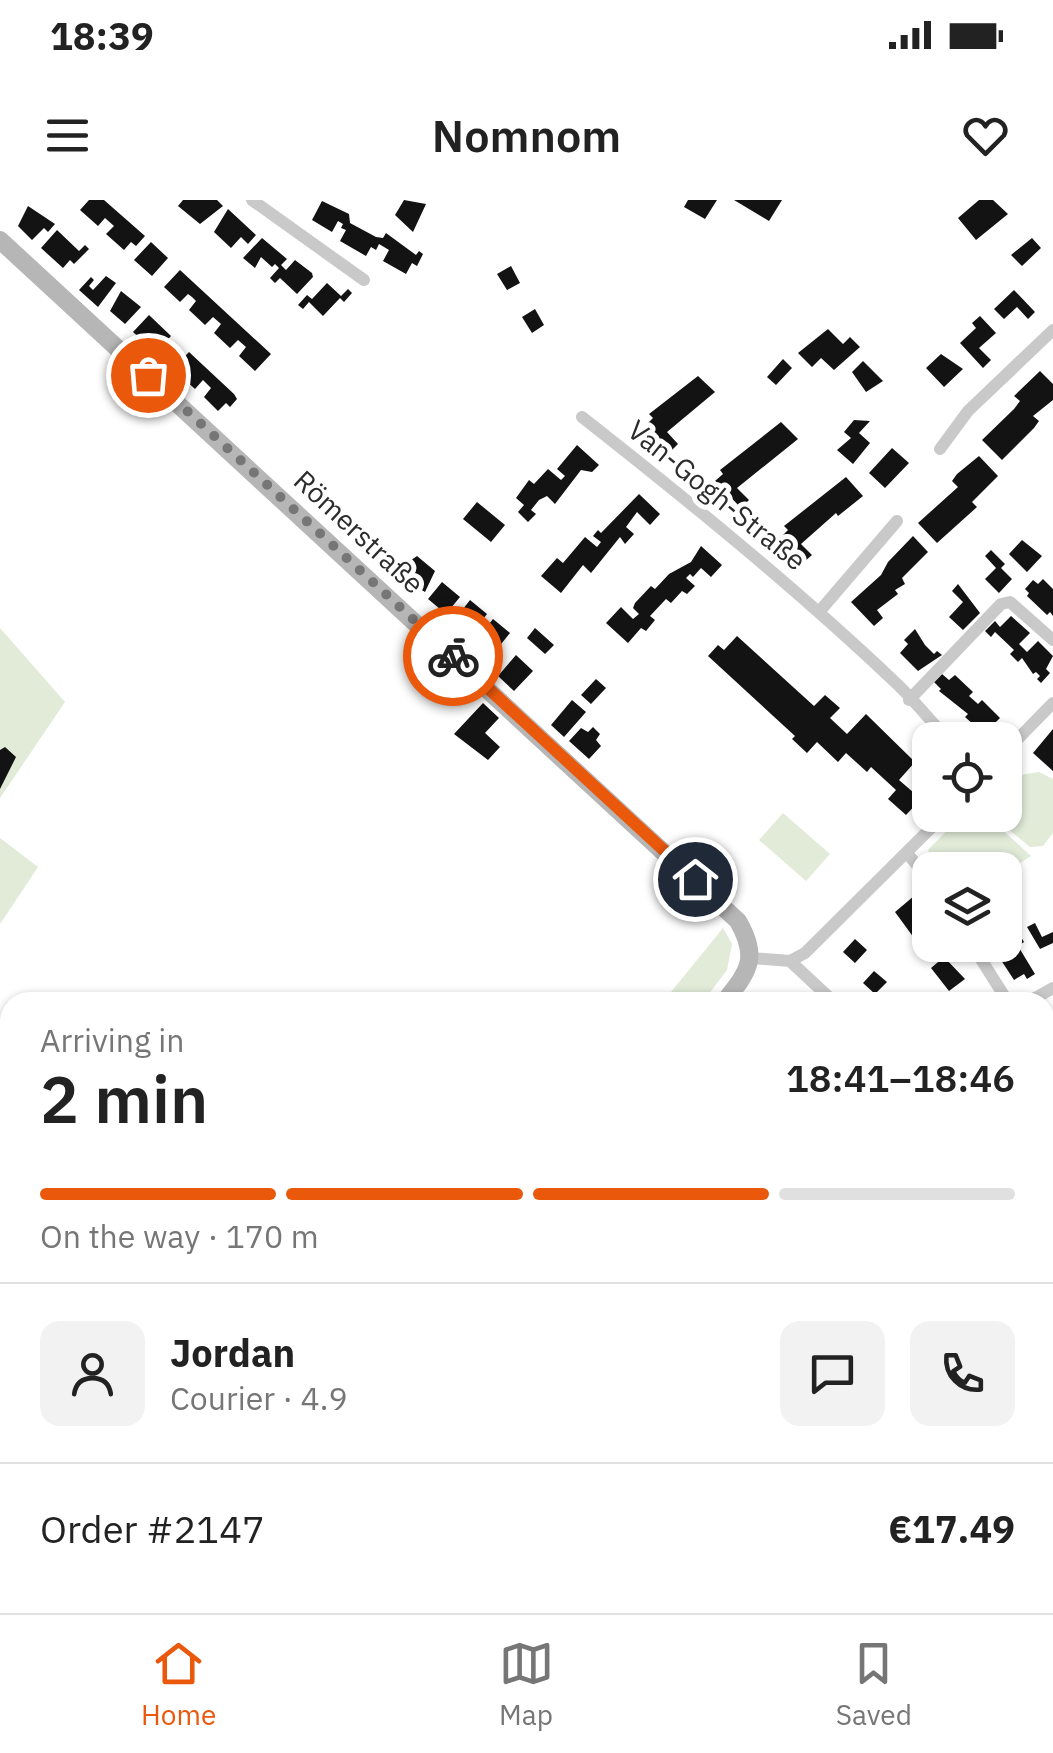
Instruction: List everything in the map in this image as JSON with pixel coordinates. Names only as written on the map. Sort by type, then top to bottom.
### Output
[{"type":"street","points":[[252,200],[364,280]]},
{"type":"street","name":"Römerstraße","points":[[0,240],[674,858],[738,921],[749,940],[752,958]]},
{"type":"street","points":[[940,449],[968,411],[1053,330]]},
{"type":"street","name":"Van-Gogh-Straße","points":[[582,417],[704,513],[819,612],[902,689],[931,722]]},
{"type":"street","points":[[819,612],[897,521]]},
{"type":"street","points":[[909,700],[1001,604],[1020,606],[1053,640]]},
{"type":"street","points":[[1022,734],[1053,702]]},
{"type":"street","points":[[732,992],[752,958],[790,961],[805,953],[927,832]]},
{"type":"street","points":[[907,853],[912,859]]},
{"type":"street","points":[[790,961],[823,992]]},
{"type":"street","points":[[983,962],[1002,992]]},
{"type":"green space","points":[[0,628],[65,702],[0,798]]},
{"type":"green space","points":[[1039,772],[1053,779],[1053,833],[1043,846],[1030,847],[1012,832],[1022,832],[1022,775]]},
{"type":"green space","points":[[783,813],[830,854],[806,881],[759,840]]},
{"type":"green space","points":[[945,832],[1005,832],[1031,856],[1022,862],[1022,852],[928,850]]},
{"type":"green space","points":[[0,838],[38,867],[0,924]]},
{"type":"green space","points":[[723,928],[732,944],[727,970],[710,992],[671,992]]},
{"type":"building","points":[[89,200],[104,200],[145,236],[136,246],[131,242],[124,250],[106,234],[114,226],[105,218],[98,226],[80,210]]},
{"type":"building","points":[[183,200],[217,200],[223,206],[200,224],[178,206]]},
{"type":"building","points":[[404,200],[426,204],[413,232],[395,215]]},
{"type":"building","points":[[688,200],[717,200],[705,219],[684,207]]},
{"type":"building","points":[[734,200],[782,200],[769,221]]},
{"type":"building","points":[[979,200],[993,200],[1008,214],[976,240],[958,218]]},
{"type":"building","points":[[322,201],[349,214],[350,223],[376,237],[383,238],[386,233],[416,255],[419,251],[423,254],[417,266],[412,263],[406,274],[383,261],[389,250],[379,244],[376,250],[371,247],[366,256],[340,241],[346,230],[341,228],[343,224],[338,221],[332,232],[312,220]]},
{"type":"building","points":[[28,206],[55,224],[32,240],[18,226]]},
{"type":"building","points":[[228,209],[256,235],[248,244],[241,237],[231,248],[214,232]]},
{"type":"building","points":[[57,230],[79,251],[85,245],[89,249],[74,264],[70,260],[63,268],[41,248]]},
{"type":"building","points":[[262,238],[287,259],[281,265],[286,270],[295,260],[312,273],[313,277],[297,294],[280,278],[275,283],[270,278],[279,268],[275,264],[272,267],[261,257],[255,268],[243,258]]},
{"type":"building","points":[[1032,238],[1041,248],[1022,266],[1011,255]]},
{"type":"building","points":[[151,242],[168,258],[152,276],[134,260]]},
{"type":"building","points":[[511,266],[520,283],[507,290],[497,274]]},
{"type":"building","points":[[180,270],[271,354],[255,371],[239,356],[246,347],[238,340],[230,348],[214,333],[221,324],[213,317],[205,325],[189,310],[196,301],[192,297],[188,294],[180,302],[164,287]]},
{"type":"building","points":[[106,276],[116,283],[98,307],[79,290],[91,277],[94,280],[89,286],[93,290]]},
{"type":"building","points":[[327,283],[341,296],[348,289],[352,293],[344,302],[340,298],[323,316],[309,302],[303,309],[298,305],[307,295],[312,299]]},
{"type":"building","points":[[1014,290],[1035,312],[1028,319],[1017,307],[1004,319],[994,309]]},
{"type":"building","points":[[121,291],[141,307],[125,324],[110,311]]},
{"type":"building","points":[[535,309],[544,325],[532,333],[522,317]]},
{"type":"building","points":[[149,315],[171,336],[156,353],[133,332]]},
{"type":"building","points":[[980,316],[996,333],[979,348],[991,360],[983,368],[960,343],[976,328],[972,323]]},
{"type":"building","points":[[828,329],[843,344],[850,337],[860,347],[834,370],[821,358],[812,367],[798,353]]},
{"type":"building","points":[[189,352],[234,394],[237,399],[230,407],[226,403],[218,411],[204,397],[211,388],[203,380],[195,389],[173,369]]},
{"type":"building","points":[[941,354],[963,369],[944,387],[926,368]]},
{"type":"building","points":[[783,359],[792,368],[776,385],[767,377]]},
{"type":"building","points":[[863,361],[883,381],[866,392],[852,372]]},
{"type":"building","points":[[1040,371],[1053,384],[1053,400],[1033,416],[1039,421],[1002,460],[982,440],[1014,409],[1020,401],[1014,396]]},
{"type":"building","points":[[698,376],[715,392],[667,432],[678,444],[670,452],[645,426],[653,418],[649,414]]},
{"type":"building","points":[[854,420],[870,421],[859,433],[870,443],[853,464],[837,450],[851,438],[844,432]]},
{"type":"building","points":[[781,422],[798,439],[737,488],[749,500],[741,508],[715,481],[723,474],[720,470]]},
{"type":"building","points":[[577,445],[599,465],[592,472],[581,470],[555,504],[547,496],[539,500],[531,510],[536,514],[528,522],[518,512],[524,505],[516,498],[529,480],[534,484],[548,469],[561,480],[565,476],[557,469]]},
{"type":"building","points":[[892,448],[909,463],[885,488],[869,473]]},
{"type":"building","points":[[979,456],[998,476],[972,502],[977,507],[937,543],[918,523],[958,487],[952,481]]},
{"type":"building","points":[[846,477],[863,496],[838,516],[836,513],[801,544],[812,555],[804,562],[780,538],[788,530],[784,526]]},
{"type":"building","points":[[639,494],[660,514],[650,525],[637,512],[626,527],[634,534],[625,544],[620,537],[591,573],[583,565],[561,593],[541,576],[557,558],[563,563],[585,537],[597,547],[601,542],[593,536],[598,530],[601,533]]},
{"type":"building","points":[[477,502],[505,525],[491,542],[463,519]]},
{"type":"building","points":[[913,536],[928,552],[902,578],[905,584],[895,590],[898,594],[877,610],[883,618],[874,626],[851,602],[881,575]]},
{"type":"building","points":[[1022,540],[1042,556],[1027,572],[1009,554]]},
{"type":"building","points":[[701,546],[722,565],[711,577],[701,568],[693,577],[690,574],[686,578],[695,586],[687,594],[682,591],[671,603],[666,599],[650,616],[655,620],[646,631],[641,628],[628,643],[606,623],[621,607],[633,619],[639,614],[633,608],[635,603],[651,586],[655,589],[669,574],[691,562]]},
{"type":"building","points":[[991,550],[1005,564],[1001,568],[1012,579],[999,593],[985,579],[996,568],[985,556]]},
{"type":"building","points":[[417,556],[435,571],[425,592],[420,589],[424,584],[406,570],[402,574],[397,570]]},
{"type":"building","points":[[1043,579],[1053,589],[1053,616],[1027,596],[1025,589],[1033,580],[1038,584]]},
{"type":"building","points":[[442,582],[460,597],[446,614],[428,599]]},
{"type":"building","points":[[958,584],[980,613],[963,630],[949,617],[963,602],[952,591]]},
{"type":"building","points":[[470,600],[487,614],[470,636],[453,622]]},
{"type":"building","points":[[1011,616],[1030,633],[1019,644],[1027,652],[1038,641],[1053,656],[1046,669],[1050,673],[1041,683],[1037,679],[1040,676],[1033,674],[1022,658],[1018,662],[1010,654],[1014,650],[995,632],[991,637],[985,631],[995,621],[1000,627]]},
{"type":"building","points":[[493,619],[510,633],[493,654],[476,641]]},
{"type":"building","points":[[535,628],[554,645],[545,654],[527,638]]},
{"type":"building","points":[[915,629],[934,654],[937,651],[942,655],[918,671],[900,653],[908,644],[904,640]]},
{"type":"building","points":[[737,636],[814,706],[825,695],[840,708],[830,718],[847,734],[866,714],[912,759],[912,765],[899,780],[912,791],[912,809],[906,815],[888,799],[896,790],[871,767],[867,772],[846,753],[838,762],[817,742],[807,753],[792,739],[795,736],[708,656],[718,645],[724,650]]},
{"type":"building","points":[[516,655],[533,671],[514,691],[498,676]]},
{"type":"building","points":[[942,674],[949,680],[955,675],[973,692],[969,696],[978,704],[982,700],[1000,718],[996,722],[971,722],[965,717],[968,714],[939,691],[934,682]]},
{"type":"building","points":[[596,679],[606,688],[591,704],[581,695]]},
{"type":"building","points":[[572,700],[586,712],[564,737],[551,725]]},
{"type":"building","points":[[483,703],[499,718],[485,733],[500,747],[488,760],[454,734]]},
{"type":"building","points":[[593,727],[600,734],[596,740],[601,746],[589,759],[569,741],[581,728],[588,732]]},
{"type":"building","points":[[1053,729],[1053,771],[1033,753]]},
{"type":"building","points":[[5,747],[16,757],[0,789],[0,750]]},
{"type":"building","points":[[912,898],[912,935],[895,912]]},
{"type":"building","points":[[1035,923],[1042,937],[1053,932],[1053,943],[1040,949],[1027,927]]},
{"type":"building","points":[[855,939],[867,950],[855,963],[843,952]]},
{"type":"building","points":[[1022,953],[1035,974],[1027,979],[1024,974],[1014,980],[1002,962],[1022,962]]},
{"type":"building","points":[[938,962],[949,962],[965,979],[949,991],[931,968]]},
{"type":"building","points":[[874,971],[887,982],[877,992],[863,983]]},
{"type":"way so far","points":[[148,375],[453,656]]},
{"type":"route","points":[[453,656],[695,879]]}]
